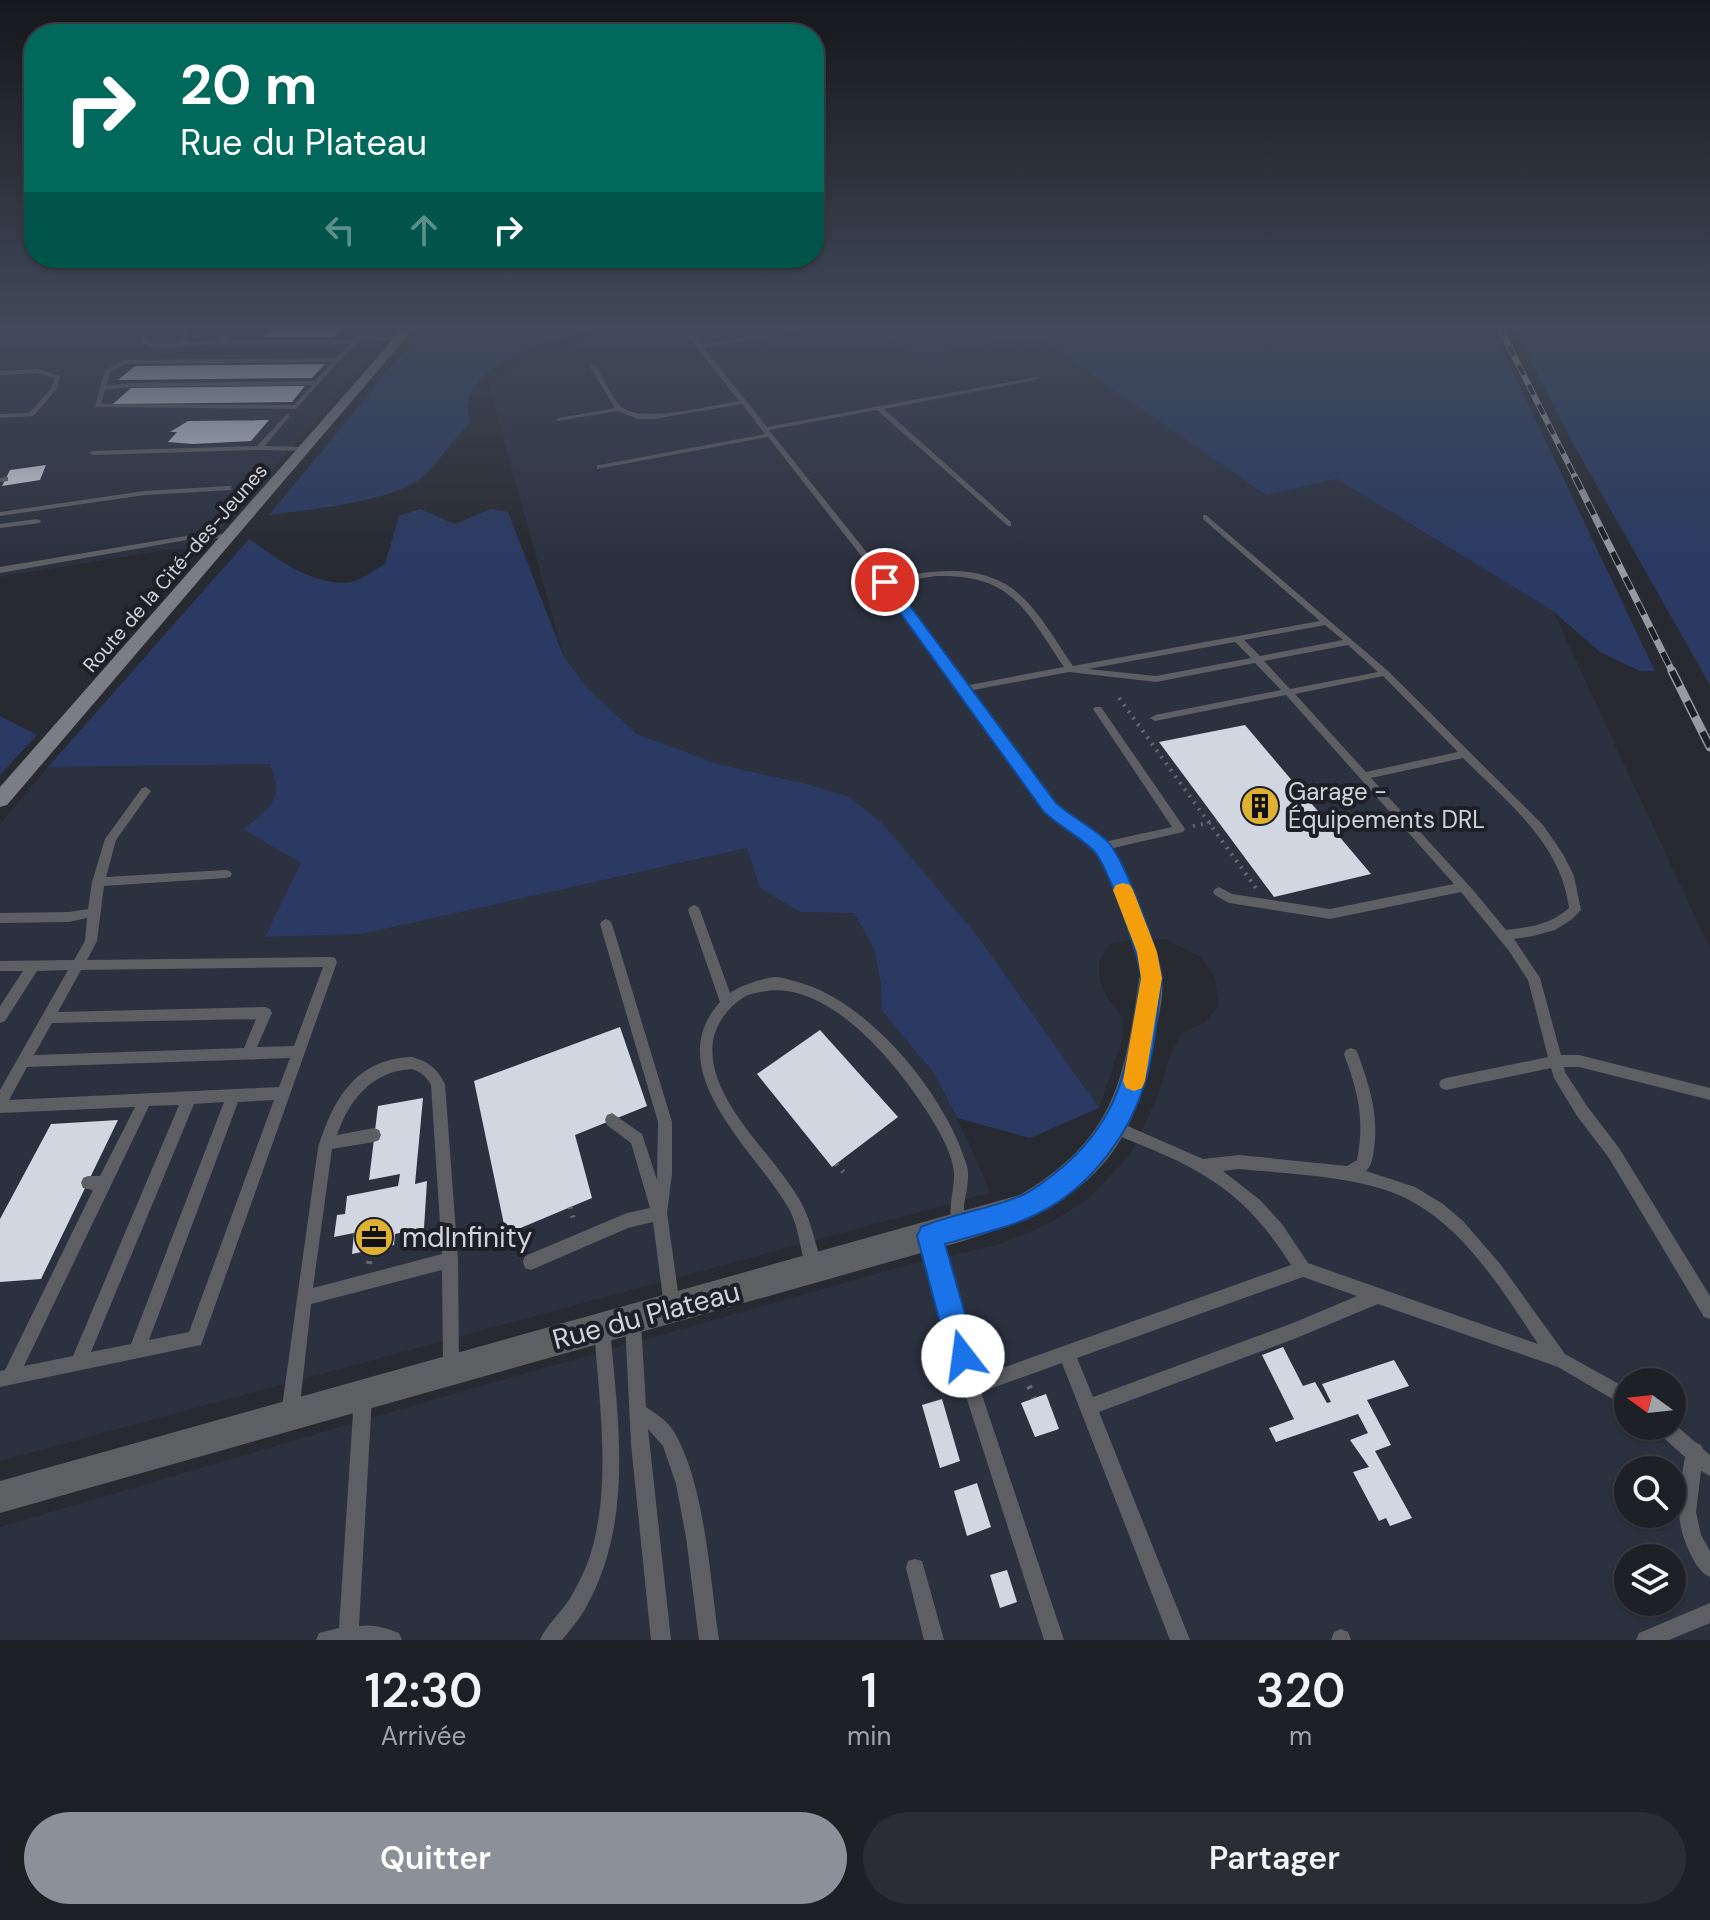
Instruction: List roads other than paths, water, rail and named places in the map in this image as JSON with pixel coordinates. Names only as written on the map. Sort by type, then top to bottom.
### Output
[{"type":"main road","name":"Route de la Cité-des-Jeunes","points":[[0,800],[345,403]]},
{"type":"street","name":"Rue du Plateau","points":[[0,1497],[451,1368],[960,1228],[1029,1205],[1055,1190],[1093,1156],[1125,1108],[1137,1073],[1151,978]]},
{"type":"lane","points":[[0,416],[31,415],[41,403]]},
{"type":"lane","points":[[98,403],[100,408],[296,407],[300,403]]},
{"type":"lane","points":[[615,403],[619,409]]},
{"type":"lane","points":[[559,420],[619,409],[638,417],[654,417],[740,403]]},
{"type":"lane","points":[[743,403],[885,582],[1050,807],[1069,825],[1102,846],[1147,952],[1151,978]]},
{"type":"lane","points":[[600,467],[907,403]]},
{"type":"lane","points":[[879,408],[1008,524]]},
{"type":"lane","points":[[259,448],[287,416]]},
{"type":"lane","points":[[93,453],[305,449]]},
{"type":"lane","points":[[0,514],[145,493],[228,488]]},
{"type":"lane","points":[[1206,517],[1385,673],[1539,828],[1559,855],[1573,885],[1575,910],[1563,922],[1545,930],[1503,935]]},
{"type":"lane","points":[[0,526],[37,521]]},
{"type":"lane","points":[[0,570],[185,538],[229,536]]},
{"type":"lane","points":[[885,582],[910,576],[957,573],[983,577],[1002,585],[1016,596],[1071,670],[1156,679],[1349,642]]},
{"type":"lane","points":[[962,689],[1327,622]]},
{"type":"lane","points":[[1238,639],[1463,887],[1534,978],[1559,1074],[1614,1153],[1710,1311]]},
{"type":"lane","points":[[1155,718],[1385,673]]},
{"type":"lane","points":[[1098,709],[1179,829],[1102,846]]},
{"type":"lane","points":[[1363,776],[1466,754]]},
{"type":"lane","points":[[146,791],[111,839],[98,882],[91,941],[0,1105],[284,1093]]},
{"type":"lane","points":[[98,882],[226,874]]},
{"type":"lane","points":[[1219,892],[1229,898],[1330,914],[1463,887]]},
{"type":"lane","points":[[694,910],[727,1003]]},
{"type":"lane","points":[[0,918],[69,917],[95,912]]},
{"type":"lane","points":[[606,924],[665,1122],[665,1174],[659,1213]]},
{"type":"lane","points":[[0,966],[331,962],[195,1339],[5,1378]]},
{"type":"lane","points":[[0,1017],[33,966]]},
{"type":"lane","points":[[815,1268],[801,1216],[712,1081],[706,1041],[715,1019],[727,1003],[753,986],[781,982],[798,985],[833,1001],[886,1049],[913,1080],[934,1112],[960,1166],[961,1187],[954,1213],[960,1228]]},
{"type":"lane","points":[[47,1018],[265,1013],[248,1054]]},
{"type":"lane","points":[[23,1061],[298,1052]]},
{"type":"lane","points":[[1348,1173],[1364,1164],[1371,1128],[1367,1100],[1351,1054]]},
{"type":"lane","points":[[1446,1084],[1555,1061],[1579,1061],[1710,1094]]},
{"type":"lane","points":[[290,1415],[304,1298],[332,1124],[343,1105],[368,1076],[408,1063],[427,1067],[438,1084],[450,1260],[451,1368]]},
{"type":"lane","points":[[137,1351],[233,1096]]},
{"type":"lane","points":[[78,1363],[189,1098]]},
{"type":"lane","points":[[5,1378],[145,1100]]},
{"type":"lane","points":[[612,1120],[637,1139],[659,1213],[672,1307]]},
{"type":"lane","points":[[1114,1127],[1203,1166],[1255,1205],[1277,1229],[1303,1269],[1561,1360],[1614,1391]]},
{"type":"lane","points":[[327,1143],[374,1135]]},
{"type":"lane","points":[[1203,1166],[1239,1162],[1348,1173],[1419,1197],[1443,1214],[1470,1241],[1561,1360]]},
{"type":"lane","points":[[88,1183],[105,1183]]},
{"type":"lane","points":[[531,1262],[627,1221],[659,1213]]},
{"type":"lane","points":[[930,1236],[971,1387],[1054,1640]]},
{"type":"lane","points":[[304,1298],[450,1260]]},
{"type":"lane","points":[[971,1387],[1303,1269]]},
{"type":"lane","points":[[1090,1407],[1294,1331],[1377,1296]]},
{"type":"lane","points":[[632,1318],[661,1640]]},
{"type":"lane","points":[[550,1640],[564,1625],[590,1579],[611,1510],[612,1480],[602,1327]]},
{"type":"lane","points":[[1067,1353],[1180,1640]]},
{"type":"lane","points":[[348,1638],[363,1394]]},
{"type":"lane","points":[[638,1411],[659,1426],[669,1440],[684,1481],[709,1640]]},
{"type":"lane","points":[[1681,1440],[1710,1467]]},
{"type":"lane","points":[[1695,1451],[1687,1504],[1687,1530],[1710,1568]]},
{"type":"lane","points":[[915,1568],[934,1640]]},
{"type":"lane","points":[[1649,1639],[1710,1613]]},
{"type":"lane","points":[[326,1640],[369,1634],[392,1640]]},
{"type":"railway","points":[[1538,403],[1576,479]]},
{"type":"railway","points":[[1576,479],[1710,747]]},
{"type":"place","name":"Garage - Équipements DRL","points":[[1260,806]]},
{"type":"place","name":"mdInfinity","points":[[374,1237]]}]
